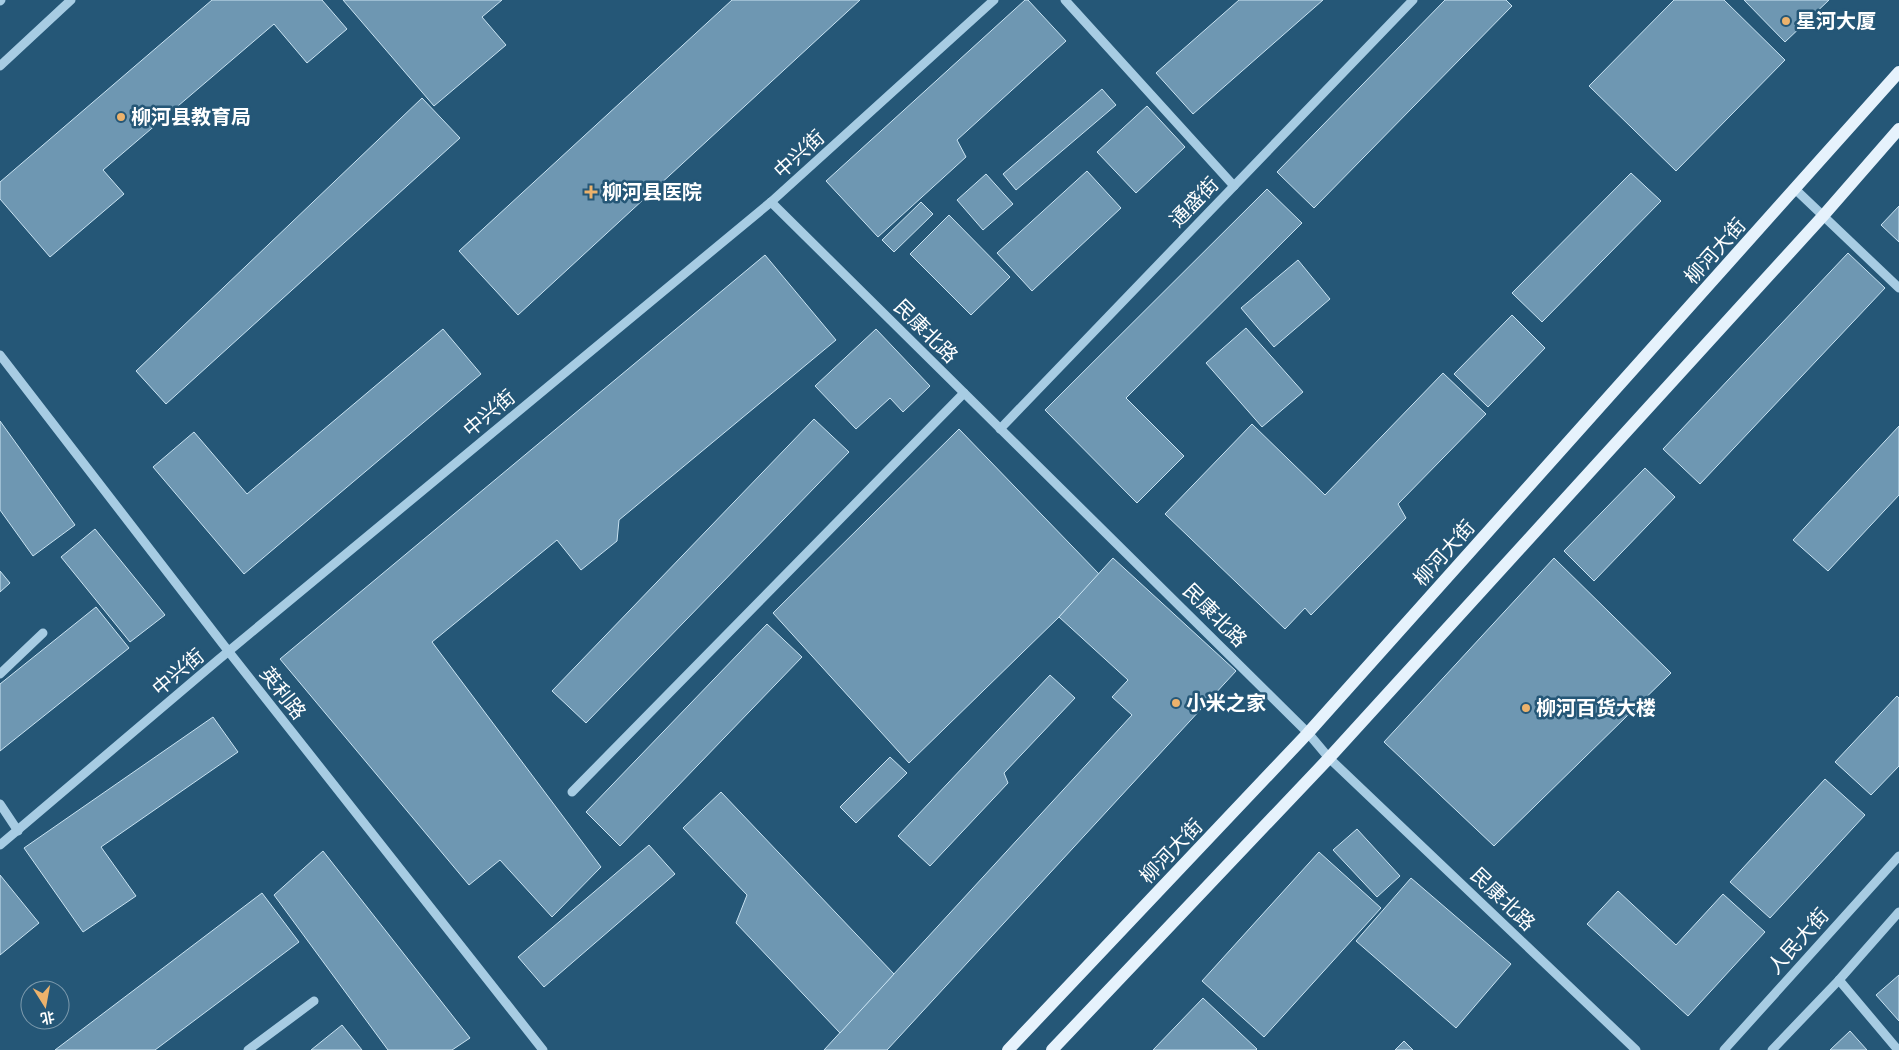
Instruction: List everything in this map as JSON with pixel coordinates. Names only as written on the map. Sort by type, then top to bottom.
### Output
[{"type":"main road","name":"柳河大街","points":[[1008,1050],[1308,733],[1899,72]]},
{"type":"main road","points":[[1052,1050],[1329,758],[1823,216],[1899,128]]},
{"type":"street","points":[[0,66],[71,0]]},
{"type":"street","name":"中兴街","points":[[0,845],[229,652],[771,202],[994,0]]},
{"type":"street","points":[[1065,0],[1234,186]]},
{"type":"street","name":"通盛街","points":[[1000,429],[1413,0]]},
{"type":"street","points":[[1795,190],[1899,288]]},
{"type":"street","name":"民康北路","points":[[771,202],[1308,733],[1329,758],[1636,1050]]},
{"type":"street","name":"英利路","points":[[0,355],[229,652],[543,1050]]},
{"type":"street","points":[[572,792],[964,393]]},
{"type":"street","points":[[0,674],[43,633]]},
{"type":"street","points":[[0,804],[18,831]]},
{"type":"street","name":"人民大街","points":[[1724,1050],[1899,856]]},
{"type":"street","points":[[1772,1050],[1839,980],[1899,912]]},
{"type":"street","points":[[1839,980],[1898,1050]]},
{"type":"street","points":[[248,1050],[314,1001]]},
{"type":"building","name":"柳河县教育局","points":[[212,0],[322,0],[347,29],[307,63],[274,24],[103,170],[124,194],[50,257],[0,199],[0,182]]},
{"type":"building","points":[[343,0],[502,0],[482,17],[506,45],[434,106]]},
{"type":"building","points":[[732,0],[860,0],[518,315],[459,251]]},
{"type":"building","points":[[1025,0],[1028,0],[1066,41],[957,140],[966,157],[878,237],[826,181]]},
{"type":"building","points":[[1239,0],[1323,0],[1193,114],[1156,73]]},
{"type":"building","points":[[1445,0],[1506,0],[1512,6],[1314,208],[1277,172]]},
{"type":"building","points":[[1674,0],[1724,0],[1785,60],[1676,171],[1589,86]]},
{"type":"building","name":"星河大厦","points":[[1744,0],[1829,0],[1785,42]]},
{"type":"building","points":[[1102,89],[1116,105],[1016,190],[1003,174]]},
{"type":"building","points":[[422,98],[460,138],[166,404],[136,371]]},
{"type":"building","points":[[1147,106],[1185,147],[1136,193],[1097,152]]},
{"type":"building","points":[[1087,171],[1121,208],[1032,291],[997,253]]},
{"type":"building","points":[[1631,173],[1661,201],[1542,322],[1512,293]]},
{"type":"building","points":[[986,174],[1013,204],[983,230],[957,200]]},
{"type":"building","points":[[1267,189],[1302,223],[1126,398],[1184,456],[1137,503],[1045,410]]},
{"type":"building","points":[[921,202],[933,214],[894,252],[882,240]]},
{"type":"building","points":[[1899,206],[1899,242],[1881,225]]},
{"type":"building","points":[[949,215],[1010,277],[971,315],[910,254]]},
{"type":"building","points":[[1848,253],[1885,288],[1700,484],[1663,449]]},
{"type":"building","points":[[765,255],[836,340],[619,520],[617,541],[581,570],[557,540],[432,642],[601,867],[552,917],[500,860],[469,885],[280,659]]},
{"type":"building","points":[[1298,260],[1330,299],[1274,347],[1241,308]]},
{"type":"building","points":[[1512,315],[1545,348],[1488,407],[1454,374]]},
{"type":"building","points":[[1246,328],[1303,392],[1262,427],[1206,363]]},
{"type":"building","points":[[443,329],[481,374],[244,574],[153,467],[194,432],[247,494]]},
{"type":"building","points":[[876,329],[930,386],[903,412],[890,398],[856,429],[815,386]]},
{"type":"building","points":[[1443,373],[1486,414],[1398,504],[1406,518],[1311,615],[1305,608],[1285,629],[1165,514],[1252,424],[1325,495]]},
{"type":"building","points":[[814,419],[849,452],[586,723],[552,691]]},
{"type":"building","points":[[0,421],[75,525],[33,556],[0,510]]},
{"type":"building","points":[[1899,426],[1899,495],[1828,571],[1793,540]]},
{"type":"building","points":[[959,429],[1099,574],[1059,617],[909,763],[773,613]]},
{"type":"building","points":[[1645,468],[1675,497],[1594,581],[1564,551]]},
{"type":"building","points":[[95,529],[165,615],[130,642],[61,557]]},
{"type":"building","points":[[1113,558],[1236,671],[887,1050],[824,1050],[1132,715],[1112,697],[1128,680],[1059,617]]},
{"type":"building","name":"柳河百货大楼","points":[[1554,558],[1671,673],[1494,846],[1384,742]]},
{"type":"building","points":[[0,571],[10,583],[0,592]]},
{"type":"building","points":[[96,607],[129,648],[0,751],[0,684]]},
{"type":"building","points":[[767,624],[802,657],[620,846],[586,812]]},
{"type":"building","points":[[1050,675],[1075,698],[1004,773],[1008,783],[930,866],[898,836]]},
{"type":"building","points":[[1897,696],[1899,698],[1899,766],[1871,795],[1835,762]]},
{"type":"building","points":[[213,717],[238,752],[101,847],[136,896],[83,932],[24,848]]},
{"type":"building","points":[[890,757],[907,773],[856,823],[840,807]]},
{"type":"building","points":[[1825,779],[1865,815],[1770,918],[1730,882]]},
{"type":"building","points":[[721,792],[894,974],[840,1033],[736,923],[747,895],[683,828]]},
{"type":"building","points":[[1357,829],[1400,876],[1377,897],[1333,850]]},
{"type":"building","points":[[649,845],[675,874],[544,987],[518,957]]},
{"type":"building","points":[[323,851],[470,1038],[452,1050],[388,1050],[274,895]]},
{"type":"building","points":[[1319,852],[1381,908],[1264,1037],[1202,981]]},
{"type":"building","points":[[0,875],[39,923],[0,955]]},
{"type":"building","points":[[1411,878],[1511,964],[1456,1028],[1356,941]]},
{"type":"building","points":[[1618,891],[1676,945],[1723,894],[1765,932],[1688,1016],[1587,924]]},
{"type":"building","points":[[262,893],[299,942],[155,1050],[55,1050]]},
{"type":"building","points":[[1899,975],[1899,1021],[1876,995]]},
{"type":"building","points":[[1203,998],[1257,1049],[1153,1050]]},
{"type":"building","points":[[342,1025],[362,1050],[311,1050]]},
{"type":"building","points":[[1850,1031],[1867,1050],[1830,1050]]},
{"type":"building","points":[[1404,1041],[1413,1050],[1395,1050]]},
{"type":"place","name":"星河大厦","points":[[1786,21]]},
{"type":"place","name":"柳河县教育局","points":[[121,117]]},
{"type":"place","name":"柳河县医院","points":[[591,192]]},
{"type":"place","name":"小米之家","points":[[1176,703]]},
{"type":"place","name":"柳河百货大楼","points":[[1526,708]]}]
